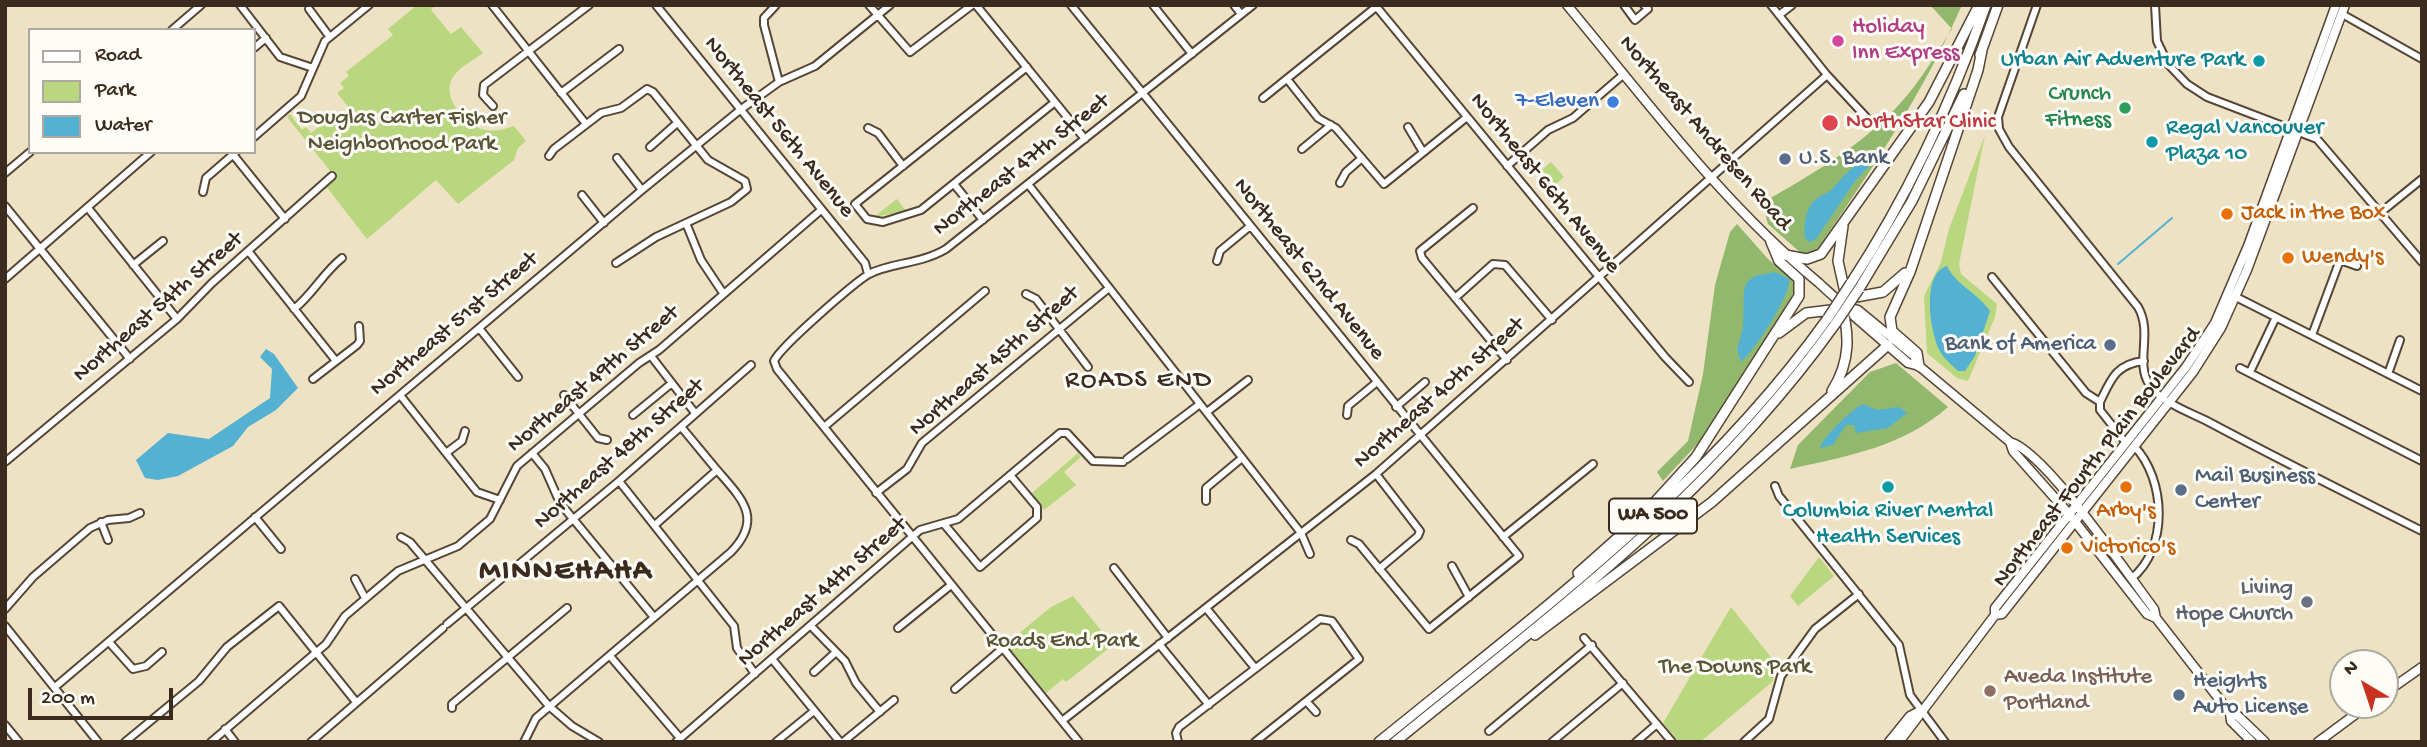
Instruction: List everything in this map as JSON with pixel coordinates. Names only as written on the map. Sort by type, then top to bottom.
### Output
[{"type":"highway","points":[[1785,255],[1808,259],[1818,257],[1929,102],[1979,5]]},
{"type":"highway","name":"WA 500","points":[[1855,286],[1929,147],[1958,82],[1986,5]]},
{"type":"highway","name":"WA 500","points":[[1395,742],[1620,559],[1700,486],[1777,401],[1855,286],[1931,165],[1982,50],[1998,5]]},
{"type":"highway","points":[[1919,366],[1917,353],[1892,331],[1889,322],[1916,253],[1978,70],[1982,50]]},
{"type":"highway","points":[[1825,400],[1839,380],[1846,362],[1848,337],[1838,261],[1846,218]]},
{"type":"highway","points":[[1449,684],[1608,547],[1665,493],[1704,447],[1773,339],[1801,286],[1797,276],[1779,261],[1771,242]]},
{"type":"highway","points":[[1773,339],[1786,326],[1806,313],[1845,305],[1890,289],[1904,275],[1916,253]]},
{"type":"highway","name":"WA 500","points":[[1379,742],[1573,585],[1682,489],[1832,321]]},
{"type":"highway","points":[[1473,678],[1689,521],[1760,462],[1888,345]]},
{"type":"main road","name":"Northeast Andresen Road","points":[[1567,5],[1712,180],[1771,242],[1908,363],[1919,366]]},
{"type":"main road","name":"Northeast Fourth Plain Boulevard","points":[[1899,742],[1920,710],[1995,615],[1995,608],[2079,510],[2212,343],[2236,297],[2336,5]]},
{"type":"main road","name":"Northeast Fourth Plain Boulevard","points":[[2166,400],[2215,323],[2345,5]]},
{"type":"main road","points":[[2236,297],[2234,293],[2249,253],[2248,246]]},
{"type":"main road","name":"Northeast Andresen Road","points":[[1845,305],[1858,310],[1914,356],[1919,366],[2010,442],[2019,444],[2030,455],[2079,510],[2230,713],[2231,721],[2252,742]]},
{"type":"main road","name":"Northeast Andresen Road","points":[[2010,442],[2013,451],[2072,518],[2147,614],[2155,613]]},
{"type":"main road","points":[[2111,568],[2127,581],[2131,579]]},
{"type":"main road","points":[[2399,683],[2422,667]]},
{"type":"main road","name":"Northeast Fourth Plain Boulevard","points":[[1889,742],[1910,716],[1920,710]]},
{"type":"main road","name":"Northeast Andresen Road","points":[[2230,713],[2238,716],[2265,742]]},
{"type":"main road","points":[[2318,742],[2349,719]]},
{"type":"street","points":[[174,28],[201,5]]},
{"type":"street","points":[[240,5],[284,59],[313,68]]},
{"type":"street","points":[[256,135],[301,96],[320,47],[329,36],[369,5]]},
{"type":"street","points":[[504,5],[494,8],[586,124]]},
{"type":"street","points":[[493,106],[482,93],[484,85],[589,5]]},
{"type":"street","name":"Northeast 56th Avenue","points":[[656,5],[865,263],[868,274]]},
{"type":"street","points":[[776,5],[764,18],[779,82]]},
{"type":"street","points":[[869,5],[909,51],[974,5],[1085,139]]},
{"type":"street","name":"Northeast 51st Street","points":[[55,687],[642,190],[740,110],[779,82],[807,71],[890,5]]},
{"type":"street","name":"Northeast 62nd Avenue","points":[[1071,5],[1519,556],[1469,597]]},
{"type":"street","points":[[1153,5],[1192,54]]},
{"type":"street","points":[[1234,5],[1241,14]]},
{"type":"street","name":"Northeast 47th Street","points":[[824,427],[776,369],[774,361],[787,345],[868,274],[931,257],[983,220],[1253,5]]},
{"type":"street","points":[[1623,5],[1635,20],[1648,9],[1644,5]]},
{"type":"street","points":[[1771,5],[1827,75],[1866,117]]},
{"type":"street","points":[[1779,15],[1792,5]]},
{"type":"street","points":[[2036,5],[1998,123],[2008,145],[2136,304],[2146,328],[2144,361],[2147,381],[2166,400],[2422,531]]},
{"type":"street","points":[[2155,5],[2157,41],[2168,64],[2187,84],[2208,97],[2294,129],[2327,148],[2422,262]]},
{"type":"street","points":[[1263,98],[1376,6]]},
{"type":"street","name":"Northeast 66th Avenue","points":[[1376,6],[1600,279],[1689,382]]},
{"type":"street","points":[[309,9],[329,36]]},
{"type":"street","points":[[2342,14],[2422,59]]},
{"type":"street","points":[[256,46],[266,38]]},
{"type":"street","points":[[561,93],[619,49]]},
{"type":"street","points":[[1027,67],[855,204],[867,219],[883,222],[921,210],[1055,102]]},
{"type":"street","points":[[1507,166],[1549,129],[1577,115],[1624,74]]},
{"type":"street","name":"Northeast 40th Street","points":[[1062,721],[1420,437],[1827,75]]},
{"type":"street","points":[[1287,79],[1318,118],[1331,125],[1384,184],[1466,117]]},
{"type":"street","points":[[549,156],[601,113],[621,108],[643,90],[649,90],[708,160],[745,181],[747,189],[732,202],[686,223],[616,263]]},
{"type":"street","points":[[650,147],[676,124]]},
{"type":"street","points":[[1302,149],[1331,125]]},
{"type":"street","points":[[1408,127],[1423,152]]},
{"type":"street","points":[[868,128],[878,134],[903,166]]},
{"type":"street","points":[[5,173],[28,154]]},
{"type":"street","points":[[5,279],[149,154]]},
{"type":"street","points":[[203,192],[206,178],[232,154]]},
{"type":"street","points":[[234,154],[285,219]]},
{"type":"street","points":[[617,158],[642,190]]},
{"type":"street","points":[[1340,183],[1346,172],[1362,158]]},
{"type":"street","name":"Northeast 54th Street","points":[[5,462],[177,319],[212,282],[332,176]]},
{"type":"street","points":[[2381,213],[2422,179]]},
{"type":"street","points":[[954,184],[983,220]]},
{"type":"street","points":[[1028,184],[1301,533],[1310,554]]},
{"type":"street","points":[[582,195],[604,223]]},
{"type":"street","points":[[5,206],[130,359]]},
{"type":"street","points":[[88,208],[177,319]]},
{"type":"street","points":[[1473,208],[1420,251],[1422,258],[1507,360]]},
{"type":"street","name":"Northeast 49th Street","points":[[211,742],[327,644],[345,616],[398,571],[457,546],[490,519],[509,476],[532,453],[651,356],[821,210]]},
{"type":"street","points":[[686,223],[701,260],[723,293]]},
{"type":"street","points":[[1217,261],[1220,251],[1249,227]]},
{"type":"street","points":[[133,265],[163,241]]},
{"type":"street","points":[[249,252],[336,361]]},
{"type":"street","points":[[295,309],[309,298],[327,270],[342,258]]},
{"type":"street","points":[[2312,335],[2336,263],[2340,260],[2357,266]]},
{"type":"street","points":[[1455,298],[1493,264],[1499,263],[1505,265],[1552,320]]},
{"type":"street","points":[[1992,277],[2086,393],[2100,402]]},
{"type":"street","name":"Northeast 45th Street","points":[[876,493],[907,469],[922,443],[1058,328],[1110,288]]},
{"type":"street","points":[[985,291],[824,427],[1079,742]]},
{"type":"street","points":[[1026,294],[1036,299],[1088,367]]},
{"type":"street","points":[[2236,297],[2422,391]]},
{"type":"street","points":[[2250,372],[2276,317]]},
{"type":"street","points":[[313,379],[360,341],[359,326]]},
{"type":"street","points":[[479,328],[518,377]]},
{"type":"street","points":[[2388,374],[2400,340]]},
{"type":"street","points":[[651,356],[695,413]]},
{"type":"street","points":[[2131,579],[2150,558],[2158,512],[2151,468],[2100,410],[2100,402],[2118,369],[2130,363],[2144,361]]},
{"type":"street","name":"Northeast 48th Street","points":[[311,742],[682,428],[695,413],[751,365]]},
{"type":"street","points":[[2240,368],[2422,461]]},
{"type":"street","points":[[1207,412],[1248,380]]},
{"type":"street","points":[[1347,415],[1348,406],[1377,382]]},
{"type":"street","points":[[1396,407],[1425,382]]},
{"type":"street","points":[[633,415],[672,383]]},
{"type":"street","points":[[400,395],[477,492],[500,500]]},
{"type":"street","points":[[564,395],[598,438],[607,440]]},
{"type":"street","name":"Northeast 44th Street","points":[[678,740],[912,538],[926,527],[958,519],[1064,431],[1093,461],[1125,461],[1200,404]]},
{"type":"street","points":[[524,742],[536,718],[549,706],[738,545],[748,525],[746,509],[738,493],[682,428]]},
{"type":"street","points":[[446,453],[462,441],[465,431]]},
{"type":"street","points":[[532,453],[545,469],[560,503],[653,616]]},
{"type":"street","points":[[1206,501],[1206,488],[1242,458]]},
{"type":"street","points":[[1503,537],[1592,464]]},
{"type":"street","points":[[656,524],[717,470]]},
{"type":"street","points":[[1376,474],[1420,531],[1418,536],[1379,569]]},
{"type":"street","points":[[944,524],[980,567],[1037,518],[1039,513],[1010,475]]},
{"type":"street","points":[[620,481],[734,626],[737,649],[755,674]]},
{"type":"street","points":[[1775,486],[1779,496],[1899,645],[1905,659],[1906,686],[1920,710],[1945,742]]},
{"type":"street","points":[[5,609],[33,577],[101,522],[140,513]]},
{"type":"street","points":[[255,517],[281,549]]},
{"type":"street","points":[[101,522],[108,540]]},
{"type":"street","points":[[401,537],[410,542],[425,559],[549,706],[572,726],[599,742]]},
{"type":"street","points":[[1351,540],[1359,544],[1429,629],[1469,597],[1452,566]]},
{"type":"street","points":[[1114,568],[1168,638]]},
{"type":"street","points":[[355,579],[365,598]]},
{"type":"street","points":[[898,628],[951,585]]},
{"type":"street","points":[[1744,742],[1769,719],[1781,676],[1815,629],[1859,594]]},
{"type":"street","points":[[125,742],[199,681],[227,647],[279,606],[356,702]]},
{"type":"street","points":[[452,708],[452,704],[567,608]]},
{"type":"street","points":[[1206,608],[1255,668]]},
{"type":"street","points":[[1178,742],[1176,733],[1255,668],[1320,619],[1332,621],[1359,659],[1255,742]]},
{"type":"street","points":[[5,626],[98,742]]},
{"type":"street","points":[[811,626],[845,661],[856,683],[880,712]]},
{"type":"street","points":[[1584,638],[1672,742]]},
{"type":"street","points":[[108,642],[133,669],[146,666],[162,652]]},
{"type":"street","points":[[1159,645],[1209,705]]},
{"type":"street","points":[[1489,731],[1592,645]]},
{"type":"street","points":[[954,689],[1003,648]]},
{"type":"street","points":[[814,672],[836,652]]},
{"type":"street","points":[[610,656],[678,740]]},
{"type":"street","points":[[772,659],[841,742],[894,701]]},
{"type":"street","points":[[1552,742],[1623,683]]},
{"type":"street","points":[[1307,702],[1316,712]]},
{"type":"street","points":[[775,742],[814,711]]},
{"type":"street","points":[[1636,742],[1657,724]]},
{"type":"street","points":[[5,725],[19,742]]},
{"type":"street","points":[[225,729],[235,742]]},
{"type":"green space","name":"Douglas Carter Fisher Neighborhood Park","points":[[417,5],[435,5],[431,10],[451,34],[461,27],[483,53],[453,77],[450,93],[457,110],[478,128],[496,130],[514,126],[526,141],[518,148],[514,160],[458,204],[436,180],[367,239],[325,185],[335,177],[287,117],[290,114],[302,130],[306,127],[311,133],[336,114],[339,117],[349,108],[337,93],[344,88],[340,83],[349,76],[346,72],[393,35],[388,29]]},
{"type":"green space","points":[[1930,5],[1962,5],[1951,28]]},
{"type":"green space","points":[[1948,35],[1913,102],[1855,194],[1814,254],[1802,254],[1768,224],[1762,203],[1843,153],[1881,123],[1913,88]]},
{"type":"green space","points":[[1985,135],[1959,264],[1961,274],[1997,304],[1995,317],[1968,381],[1957,378],[1927,353],[1924,296],[1941,262],[1949,229]]},
{"type":"green space","points":[[1551,162],[1564,177],[1555,185],[1542,170]]},
{"type":"green space","points":[[897,199],[906,211],[874,217]]},
{"type":"green space","points":[[1737,224],[1768,259],[1791,278],[1795,287],[1791,300],[1703,438],[1663,481],[1657,472],[1688,441],[1703,374],[1715,285],[1730,232]]},
{"type":"green space","points":[[1896,363],[1948,407],[1931,421],[1893,441],[1790,469],[1798,445],[1870,372]]},
{"type":"green space","points":[[1078,453],[1081,457],[1064,472],[1076,485],[1044,510],[1032,493]]},
{"type":"green space","points":[[1819,557],[1834,576],[1798,606],[1790,596]]},
{"type":"green space","name":"Roads End Park","points":[[1073,596],[1113,645],[1066,682],[1063,679],[1046,693],[1006,644],[1051,607]]},
{"type":"green space","name":"The Downs Park","points":[[1731,607],[1778,666],[1772,682],[1700,742],[1679,742],[1663,723]]},
{"type":"water","points":[[1866,158],[1872,158],[1872,163],[1855,181],[1816,239],[1809,242],[1805,238],[1805,227],[1806,215],[1811,205]]},
{"type":"water","points":[[1947,266],[1956,279],[1990,311],[1975,356],[1965,371],[1958,371],[1942,354],[1933,331],[1931,291],[1939,271]]},
{"type":"water","points":[[1775,272],[1789,279],[1788,287],[1762,336],[1741,362],[1737,350],[1743,327],[1744,290],[1747,282],[1755,276]]},
{"type":"water","points":[[266,349],[274,354],[298,388],[276,410],[248,427],[233,446],[178,476],[158,480],[145,478],[136,460],[168,433],[209,439],[270,398],[272,369],[260,357]]},
{"type":"water","points":[[1863,404],[1877,410],[1899,407],[1907,413],[1888,428],[1856,433],[1854,425],[1846,425],[1833,445],[1820,448],[1839,424]]},
{"type":"waterway","points":[[2118,264],[2172,218]]},
{"type":"place","name":"Holiday Inn Express","points":[[1838,41]]},
{"type":"place","name":"Urban Air Adventure Park","points":[[2259,61]]},
{"type":"place","name":"7-Eleven","points":[[1613,102]]},
{"type":"place","name":"Crunch Fitness","points":[[2125,108]]},
{"type":"place","name":"NorthStar Clinic","points":[[1830,123]]},
{"type":"place","name":"Regal Vancouver Plaza 10","points":[[2152,142]]},
{"type":"place","name":"U.S. Bank","points":[[1785,159]]},
{"type":"place","name":"Jack in the Box","points":[[2227,214]]},
{"type":"place","name":"Wendy's","points":[[2288,258]]},
{"type":"place","name":"Bank of America","points":[[2110,345]]},
{"type":"place","name":"Columbia River Mental Health Services","points":[[1888,487]]},
{"type":"place","name":"Arby's","points":[[2126,487]]},
{"type":"place","name":"Mail Business Center","points":[[2181,490]]},
{"type":"place","name":"Victorico's","points":[[2067,548]]},
{"type":"place","name":"Living Hope Church","points":[[2307,602]]},
{"type":"place","name":"Aveda Institute Portland","points":[[1990,691]]},
{"type":"place","name":"Heights Auto License","points":[[2179,695]]},
{"type":"district","name":"ROADS END","points":[[1139,382]]},
{"type":"district","name":"MINNEHAHA","points":[[566,573]]}]
